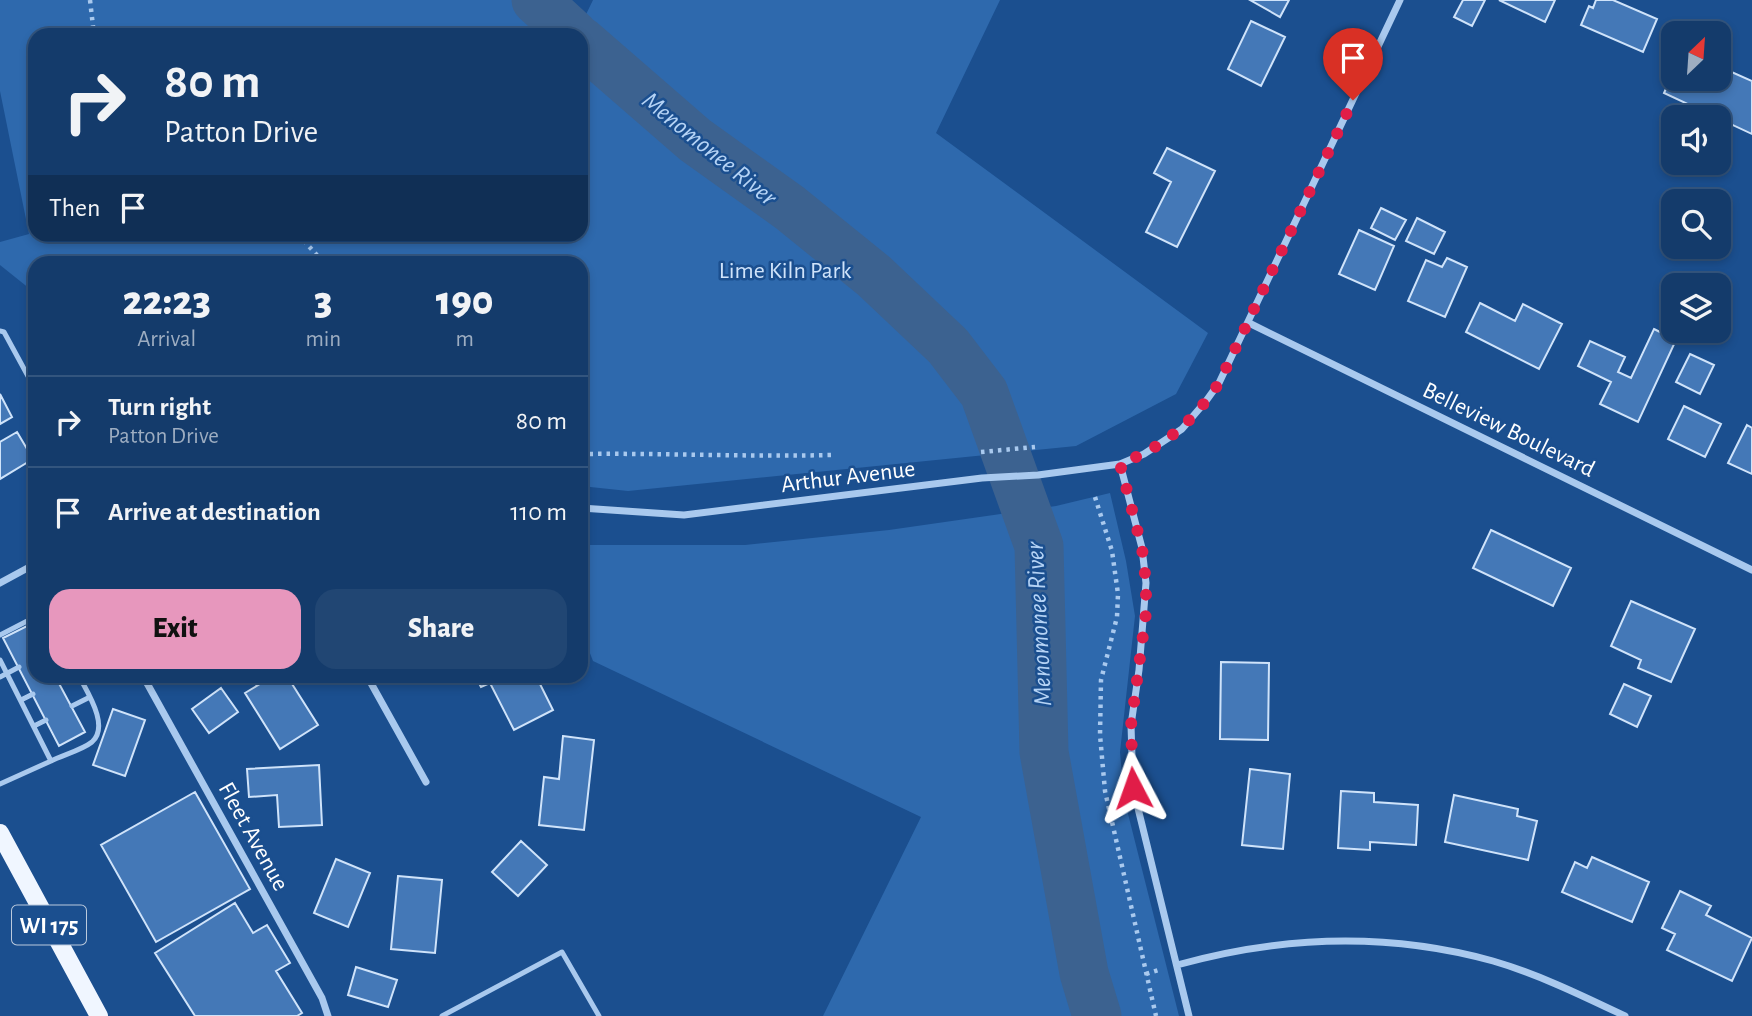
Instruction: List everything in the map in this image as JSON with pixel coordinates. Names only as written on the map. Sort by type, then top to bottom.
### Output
[{"type":"main road","name":"WI 175","points":[[0,833],[99,1016]]},
{"type":"street","name":"Arthur Avenue","points":[[588,509],[684,516],[982,478],[1038,475],[1120,464],[1144,454],[1181,429],[1219,383],[1400,0]]},
{"type":"street","name":"Belleview Boulevard","points":[[1248,323],[1752,570]]},
{"type":"street","points":[[1120,464],[1142,548],[1146,583],[1144,624],[1131,725],[1133,788],[1189,1016]]},
{"type":"street","points":[[0,583],[28,568]]},
{"type":"street","name":"Fleet Avenue","points":[[147,683],[322,998],[328,1016]]},
{"type":"street","points":[[371,683],[426,782]]},
{"type":"street","points":[[1177,965],[1213,955],[1281,944],[1342,940],[1386,942],[1438,948],[1495,962],[1626,1016]]},
{"type":"lane","points":[[0,331],[4,332],[28,375]]},
{"type":"lane","points":[[0,635],[28,621]]},
{"type":"lane","points":[[0,660],[51,761]]},
{"type":"lane","points":[[0,677],[19,667]]},
{"type":"lane","points":[[0,784],[92,741],[100,718],[83,683]]},
{"type":"lane","points":[[21,700],[33,694]]},
{"type":"lane","points":[[72,706],[90,697]]},
{"type":"lane","points":[[34,726],[46,720]]},
{"type":"lane","points":[[442,1016],[562,952],[599,1016]]},
{"type":"path","points":[[90,0],[93,28]]},
{"type":"path","points":[[305,242],[318,256]]},
{"type":"path","points":[[981,452],[1035,447]]},
{"type":"path","points":[[588,454],[727,457],[832,455]]},
{"type":"green space","name":"Lime Kiln Park","points":[[0,0],[515,0],[545,28],[28,28],[28,229],[0,91]]},
{"type":"green space","name":"Lime Kiln Park","points":[[593,0],[1000,0],[936,133],[1208,333],[1176,394],[1076,446],[628,491],[588,487],[588,256],[28,256],[28,287],[0,265],[0,242],[28,234],[28,242],[588,242],[588,28],[579,28]]},
{"type":"green space","points":[[1110,493],[1126,561],[1135,616],[1120,752],[1124,798],[1179,1016],[823,1016],[921,817],[593,661],[588,648],[588,545],[745,545],[889,530],[1056,506]]},
{"type":"building","points":[[1250,0],[1289,0],[1280,17]]},
{"type":"building","points":[[1463,0],[1485,0],[1472,26],[1454,17]]},
{"type":"building","points":[[1499,0],[1555,0],[1545,22]]},
{"type":"building","points":[[1596,0],[1613,0],[1657,19],[1643,52],[1581,25],[1589,6],[1593,8]]},
{"type":"building","points":[[1251,21],[1285,37],[1261,86],[1228,69]]},
{"type":"building","points":[[1731,72],[1752,81],[1752,134],[1731,124],[1731,105],[1690,105],[1664,93],[1731,91]]},
{"type":"building","points":[[1167,148],[1215,171],[1177,247],[1146,232],[1171,182],[1154,173]]},
{"type":"building","points":[[1381,208],[1406,220],[1395,240],[1371,228]]},
{"type":"building","points":[[1417,218],[1445,232],[1434,254],[1406,241]]},
{"type":"building","points":[[1359,230],[1394,246],[1375,290],[1339,274]]},
{"type":"building","points":[[1447,258],[1467,267],[1445,317],[1408,301],[1426,260],[1442,267]]},
{"type":"building","points":[[1480,303],[1515,321],[1523,304],[1562,324],[1539,369],[1466,332]]},
{"type":"building","points":[[1654,329],[1661,332],[1661,343],[1675,343],[1638,422],[1600,404],[1611,382],[1578,366],[1590,341],[1625,357],[1618,372],[1631,378]]},
{"type":"building","points":[[1690,354],[1714,365],[1700,394],[1676,382]]},
{"type":"building","points":[[0,394],[12,417],[0,424]]},
{"type":"building","points":[[1684,406],[1721,424],[1705,457],[1668,439]]},
{"type":"building","points":[[1747,425],[1752,428],[1752,474],[1728,463]]},
{"type":"building","points":[[17,432],[28,451],[28,462],[0,479],[0,442]]},
{"type":"building","points":[[1491,530],[1571,568],[1553,606],[1473,568]]},
{"type":"building","points":[[1631,601],[1695,629],[1671,682],[1638,668],[1641,660],[1611,646]]},
{"type":"building","points":[[28,626],[28,683],[59,683],[85,732],[59,746],[3,638]]},
{"type":"building","points":[[1221,662],[1269,663],[1268,740],[1220,739]]},
{"type":"building","points":[[261,683],[291,683],[318,725],[280,749],[245,693]]},
{"type":"building","points":[[490,683],[540,683],[553,710],[514,730]]},
{"type":"building","points":[[1624,684],[1651,696],[1637,727],[1610,714]]},
{"type":"building","points":[[221,688],[238,712],[209,733],[192,709]]},
{"type":"building","points":[[113,709],[145,720],[125,776],[93,765]]},
{"type":"building","points":[[563,736],[594,740],[584,830],[539,825],[544,777],[559,779]]},
{"type":"building","points":[[319,765],[322,825],[279,827],[277,795],[249,797],[247,769]]},
{"type":"building","points":[[1250,769],[1290,774],[1283,849],[1242,845]]},
{"type":"building","points":[[1341,791],[1374,793],[1374,802],[1418,805],[1416,845],[1370,842],[1370,850],[1338,848]]},
{"type":"building","points":[[195,792],[250,889],[156,942],[101,845]]},
{"type":"building","points":[[1454,795],[1518,809],[1517,816],[1537,821],[1528,860],[1445,842]]},
{"type":"building","points":[[521,841],[547,865],[518,896],[492,872]]},
{"type":"building","points":[[1592,857],[1649,882],[1632,922],[1562,892],[1575,862],[1587,868]]},
{"type":"building","points":[[336,859],[370,873],[348,927],[314,913]]},
{"type":"building","points":[[398,876],[442,880],[435,953],[391,949]]},
{"type":"building","points":[[1680,891],[1711,906],[1706,915],[1752,938],[1732,981],[1667,950],[1675,934],[1662,928]]},
{"type":"building","points":[[235,903],[253,933],[267,925],[290,963],[276,971],[302,1013],[297,1016],[195,1016],[155,953]]},
{"type":"building","points":[[356,967],[397,980],[388,1007],[348,995]]},
{"type":"waterway","name":"Menomonee River","points":[[536,0],[566,28]]},
{"type":"waterway","name":"Menomonee River","points":[[588,47],[695,140],[790,208],[874,276],[948,346],[984,393],[1039,546],[1044,752],[1084,973],[1097,1016]]},
{"type":"route","points":[[1133,788],[1131,725],[1146,613],[1146,583],[1142,548],[1120,464],[1144,454],[1181,429],[1219,383],[1353,100]]}]
